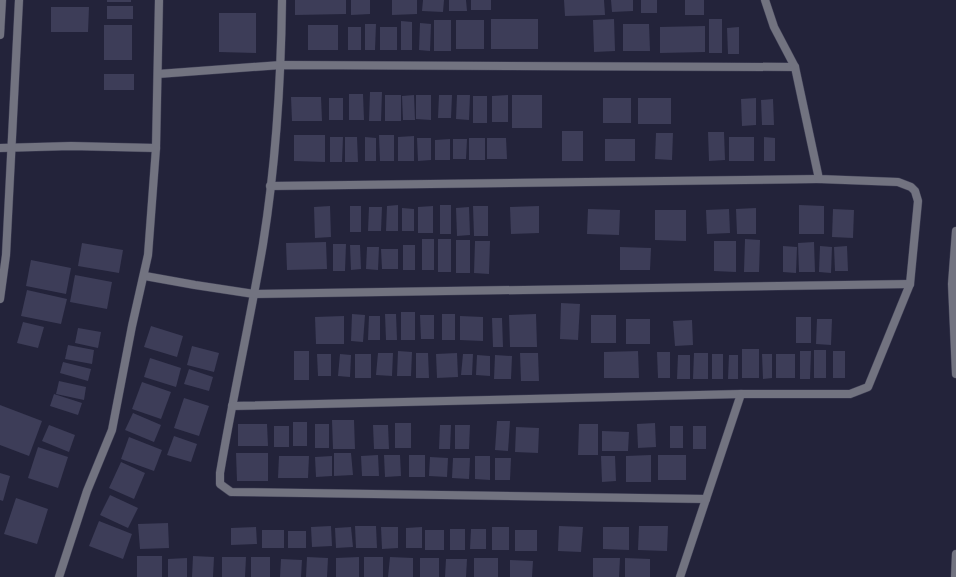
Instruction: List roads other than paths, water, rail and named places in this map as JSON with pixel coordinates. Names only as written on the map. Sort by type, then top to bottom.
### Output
[{"type":"street","points":[[0,35],[2,0]]},
{"type":"street","points":[[0,299],[6,255],[19,0]]},
{"type":"street","points":[[59,577],[88,491],[112,430],[132,326],[145,276],[156,148],[159,0]]},
{"type":"street","points":[[282,0],[281,65],[270,186],[254,294],[232,406],[220,484],[231,492],[706,499]]},
{"type":"street","points":[[765,0],[774,27],[795,67],[819,179]]},
{"type":"street","points":[[158,74],[281,65],[795,67]]},
{"type":"street","points":[[0,148],[12,149],[70,146],[156,148]]},
{"type":"street","points":[[232,406],[741,394],[850,394],[868,387],[910,284],[918,201],[915,191],[911,187],[898,182],[819,179],[270,186]]},
{"type":"street","points":[[956,231],[952,284],[956,374]]},
{"type":"street","points":[[145,276],[254,294],[910,284]]},
{"type":"street","points":[[680,577],[741,394]]},
{"type":"street","points":[[955,577],[956,554]]}]
